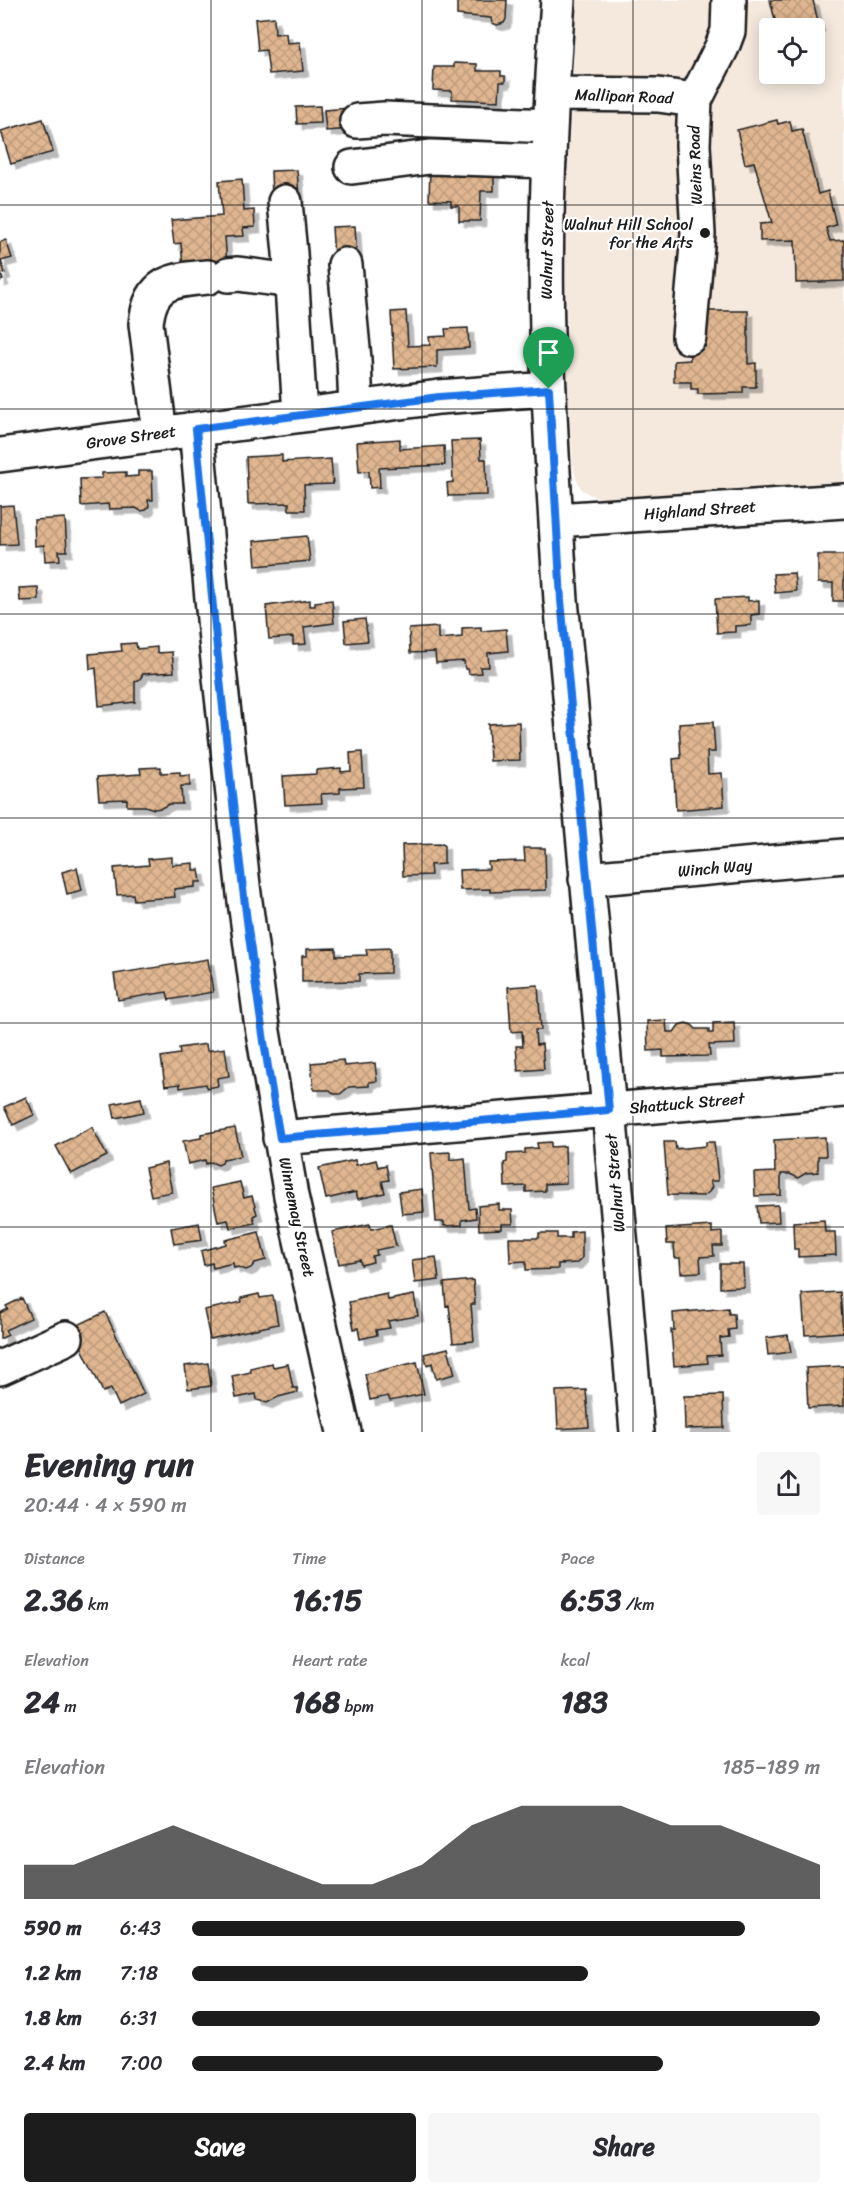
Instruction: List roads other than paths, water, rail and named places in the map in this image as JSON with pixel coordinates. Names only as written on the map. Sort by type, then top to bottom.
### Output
[{"type":"street","name":"Walnut Street","points":[[558,0],[551,110],[546,279],[556,520],[561,600],[637,1432]]},
{"type":"street","name":"Weins Road","points":[[689,337],[698,234],[693,145],[695,100],[728,31],[729,0]]},
{"type":"street","name":"Mallipan Road","points":[[357,121],[551,110],[658,95],[695,100]]},
{"type":"street","points":[[352,167],[439,156],[549,161]]},
{"type":"street","points":[[285,202],[300,415]]},
{"type":"street","points":[[345,265],[356,408]]},
{"type":"street","points":[[160,434],[146,324],[152,296],[165,285],[188,279],[238,274],[292,281]]},
{"type":"street","name":"Grove Street","points":[[0,455],[439,397],[549,389]]},
{"type":"street","name":"Winnemay Street","points":[[196,429],[217,651],[244,894],[267,1065],[280,1138],[344,1432]]},
{"type":"street","name":"Highland Street","points":[[556,520],[844,501]]},
{"type":"street","name":"Winch Way","points":[[586,879],[844,856]]},
{"type":"street","name":"Shattuck Street","points":[[280,1138],[844,1090]]},
{"type":"street","points":[[0,1368],[66,1338]]},
{"type":"place","name":"Walnut Hill School for the Arts","points":[[705,233]]}]
